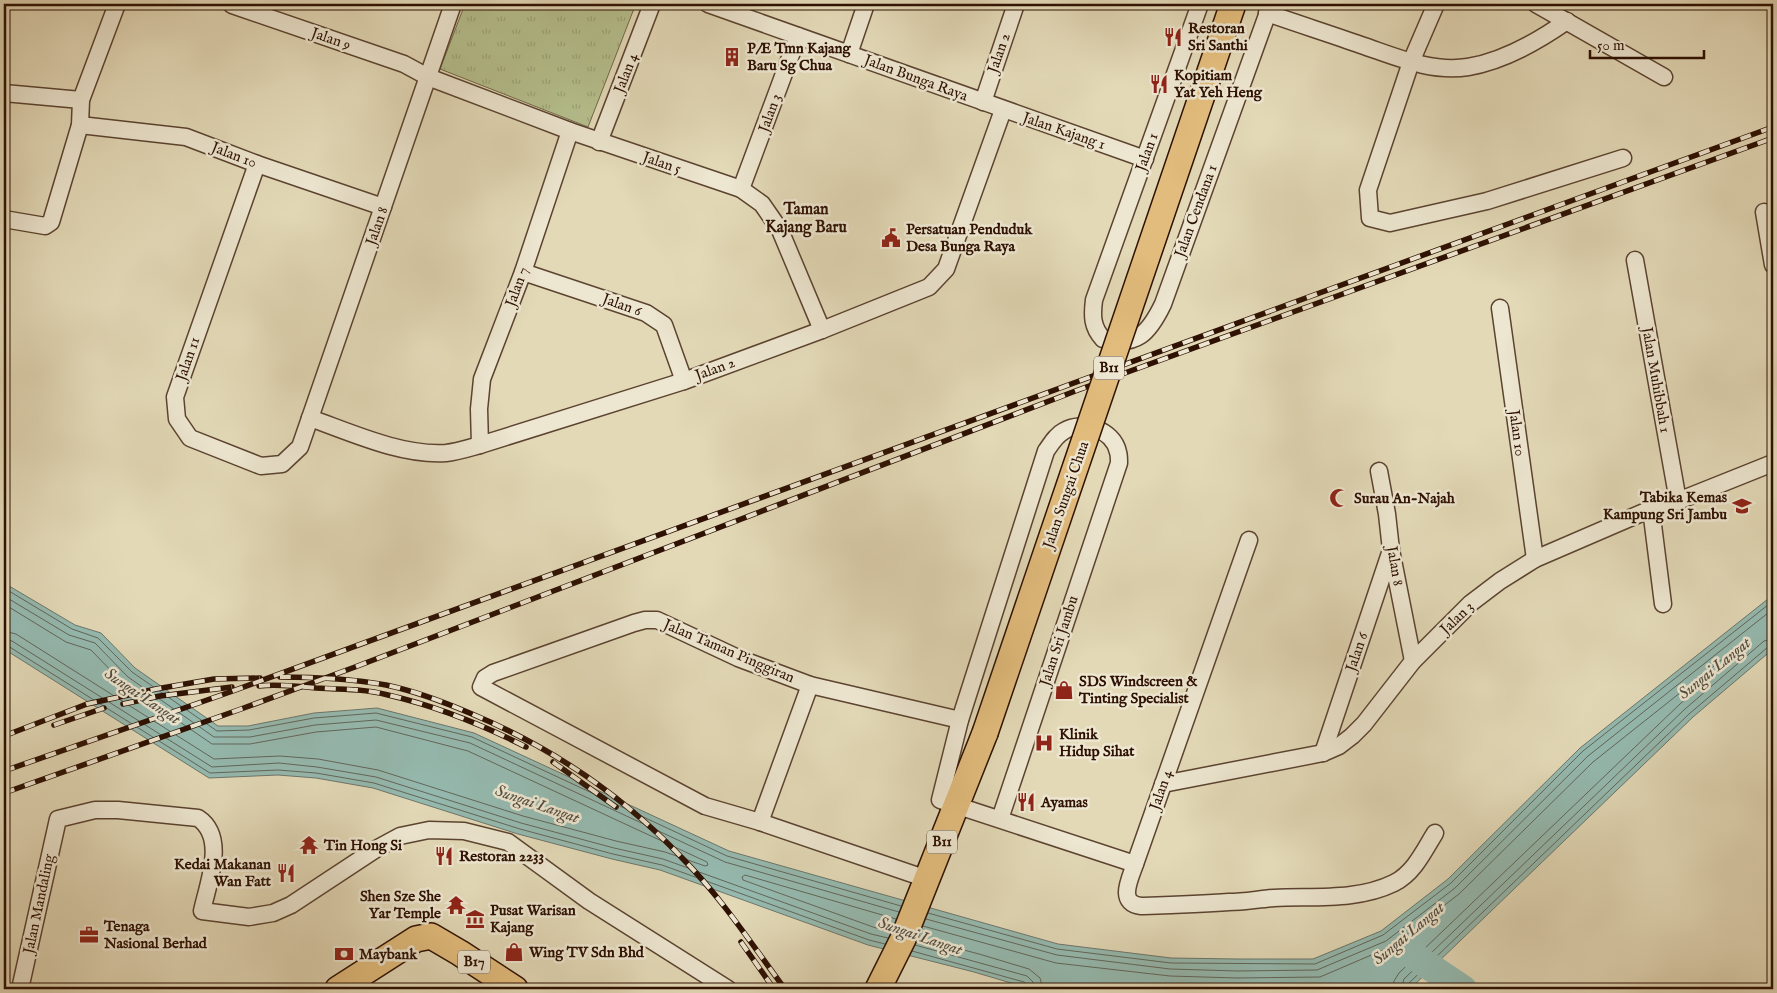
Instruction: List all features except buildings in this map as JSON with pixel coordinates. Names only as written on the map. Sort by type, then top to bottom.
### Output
[{"type":"main road","name":"Jalan Sungai Chua","points":[[880,985],[924,887],[985,733],[1233,4]]},
{"type":"main road","name":"B17","points":[[338,989],[416,939],[431,936],[515,989]]},
{"type":"street","points":[[4,219],[45,226],[51,222],[80,125],[80,100],[117,4]]},
{"type":"street","name":"Jalan 9","points":[[232,4],[404,64],[428,77]]},
{"type":"street","name":"Jalan 8","points":[[300,448],[453,4]]},
{"type":"street","name":"Jalan 4","points":[[599,142],[652,4]]},
{"type":"street","name":"Jalan Bunga Raya","points":[[709,4],[983,102]]},
{"type":"street","points":[[849,54],[866,4]]},
{"type":"street","name":"Jalan 2","points":[[983,102],[1016,4]]},
{"type":"street","name":"Jalan 1","points":[[1094,300],[1200,4]]},
{"type":"street","points":[[1436,4],[1412,62],[1368,190],[1370,218],[1390,223],[1487,201],[1623,158]]},
{"type":"street","points":[[1536,4],[1664,77]]},
{"type":"street","points":[[1269,9],[1412,62],[1438,68],[1466,67],[1493,61],[1544,37],[1567,21]]},
{"type":"street","name":"Jalan Cendana 1","points":[[1094,300],[1092,321],[1103,340],[1121,342],[1139,337],[1145,333],[1157,317],[1269,9]]},
{"type":"street","name":"Jalan 3","points":[[741,190],[798,36]]},
{"type":"street","name":"Jalan 5","points":[[428,77],[599,142],[741,190],[753,196],[762,204],[780,230],[822,330]]},
{"type":"street","points":[[4,93],[80,100]]},
{"type":"street","name":"Jalan Kajang 1","points":[[983,102],[1145,160]]},
{"type":"street","name":"Jalan 2","points":[[310,418],[376,441],[421,452],[447,453],[480,445],[684,381],[822,330],[929,287],[946,269],[1003,110]]},
{"type":"street","name":"Jalan 10","points":[[80,125],[186,137],[257,164],[383,207]]},
{"type":"street","name":"Jalan 7","points":[[480,445],[479,409],[482,379],[523,272],[570,131]]},
{"type":"street","name":"Jalan 11","points":[[257,164],[176,397],[177,419],[190,438],[260,466],[282,464],[300,448]]},
{"type":"street","points":[[1764,212],[1773,265]]},
{"type":"street","name":"Jalan Muhibbah 1","points":[[1635,260],[1678,501]]},
{"type":"street","name":"Jalan 6","points":[[523,272],[646,313],[664,325],[684,381]]},
{"type":"street","name":"Jalan 10","points":[[1500,308],[1534,558]]},
{"type":"street","name":"Jalan Sri Jambu","points":[[960,720],[1046,451],[1052,441],[1062,431],[1074,426],[1090,426],[1112,440],[1118,450],[1119,463],[1000,819]]},
{"type":"street","name":"Jalan 3","points":[[1163,784],[1323,753],[1339,746],[1364,724],[1413,661],[1472,603],[1534,558],[1651,509],[1678,501],[1773,463]]},
{"type":"street","name":"Jalan 8","points":[[1380,471],[1388,514],[1391,550],[1413,661]]},
{"type":"street","points":[[1651,509],[1663,604]]},
{"type":"street","name":"Jalan 4","points":[[1249,540],[1135,864],[1126,892],[1127,898],[1134,905],[1353,896],[1396,882],[1407,874],[1416,864],[1435,833]]},
{"type":"street","name":"Jalan 6","points":[[1323,753],[1391,550]]},
{"type":"street","name":"Jalan Taman Pinggiran","points":[[760,822],[705,806],[481,687],[485,678],[493,672],[645,620],[657,620],[738,658],[810,685],[960,720]]},
{"type":"street","points":[[810,685],[760,822],[924,887]]},
{"type":"street","points":[[960,720],[940,800],[1135,864]]},
{"type":"street","name":"Jalan Mandaling","points":[[20,989],[58,819],[96,810],[118,810],[198,818],[209,828],[214,851],[202,911],[249,917],[273,913],[291,904],[376,849],[400,836],[429,830],[464,831],[508,842],[589,901],[728,989]]},
{"type":"green space","points":[[465,4],[630,4],[635,6],[588,127],[440,69]]},
{"type":"water","name":"Sungai Langat","points":[[4,583],[75,625],[101,633],[135,668],[218,726],[248,726],[314,713],[377,708],[474,733],[729,851],[1058,944],[1171,958],[1313,959],[1381,931],[1448,879],[1580,748],[1773,595],[1773,649],[1693,717],[1410,989],[1031,989],[974,972],[868,945],[660,870],[518,834],[373,788],[316,778],[278,775],[209,778],[4,649]]},
{"type":"waterway","name":"Sungai Langat","points":[[1402,948],[1463,989]]},
{"type":"railway","points":[[4,771],[230,692],[1773,127]]},
{"type":"railway","points":[[4,793],[355,667],[1078,390],[1773,138]]},
{"type":"railway","points":[[280,677],[360,681],[408,690],[451,705],[502,727],[559,759],[613,795],[685,861],[725,907],[785,989]]},
{"type":"railway","points":[[4,736],[87,704],[214,679],[260,678]]},
{"type":"railway","points":[[259,686],[273,685],[352,690],[388,695],[459,717],[526,747]]},
{"type":"railway","points":[[123,704],[160,696],[232,687]]},
{"type":"railway","points":[[54,725],[104,708]]},
{"type":"railway","points":[[553,762],[616,807]]},
{"type":"railway","points":[[741,942],[774,989]]},
{"type":"place","name":"Restoran Sri Santhi","points":[[1173,37]]},
{"type":"place","name":"P/E Tmn Kajang Baru Sg Chua","points":[[732,57]]},
{"type":"place","name":"Kopitiam Yat Yeh Heng","points":[[1159,84]]},
{"type":"place","name":"Persatuan Penduduk Desa Bunga Raya","points":[[891,238]]},
{"type":"place","name":"Surau An-Najah","points":[[1339,498]]},
{"type":"place","name":"Tabika Kemas Kampung Sri Jambu","points":[[1742,506]]},
{"type":"place","name":"SDS Windscreen & Tinting Specialist","points":[[1064,690]]},
{"type":"place","name":"Klinik Hidup Sihat","points":[[1044,743]]},
{"type":"place","name":"Ayamas","points":[[1026,802]]},
{"type":"place","name":"Tin Hong Si","points":[[309,845]]},
{"type":"place","name":"Restoran 2233","points":[[444,856]]},
{"type":"place","name":"Kedai Makanan Wan Fatt","points":[[286,873]]},
{"type":"place","name":"Shen Sze She Yar Temple","points":[[456,905]]},
{"type":"place","name":"Pusat Warisan Kajang","points":[[475,919]]},
{"type":"place","name":"Tenaga Nasional Berhad","points":[[89,935]]},
{"type":"place","name":"Wing TV Sdn Bhd","points":[[514,952]]},
{"type":"place","name":"Maybank","points":[[344,954]]},
{"type":"district","name":"Taman Kajang Baru","points":[[806,219]]}]
